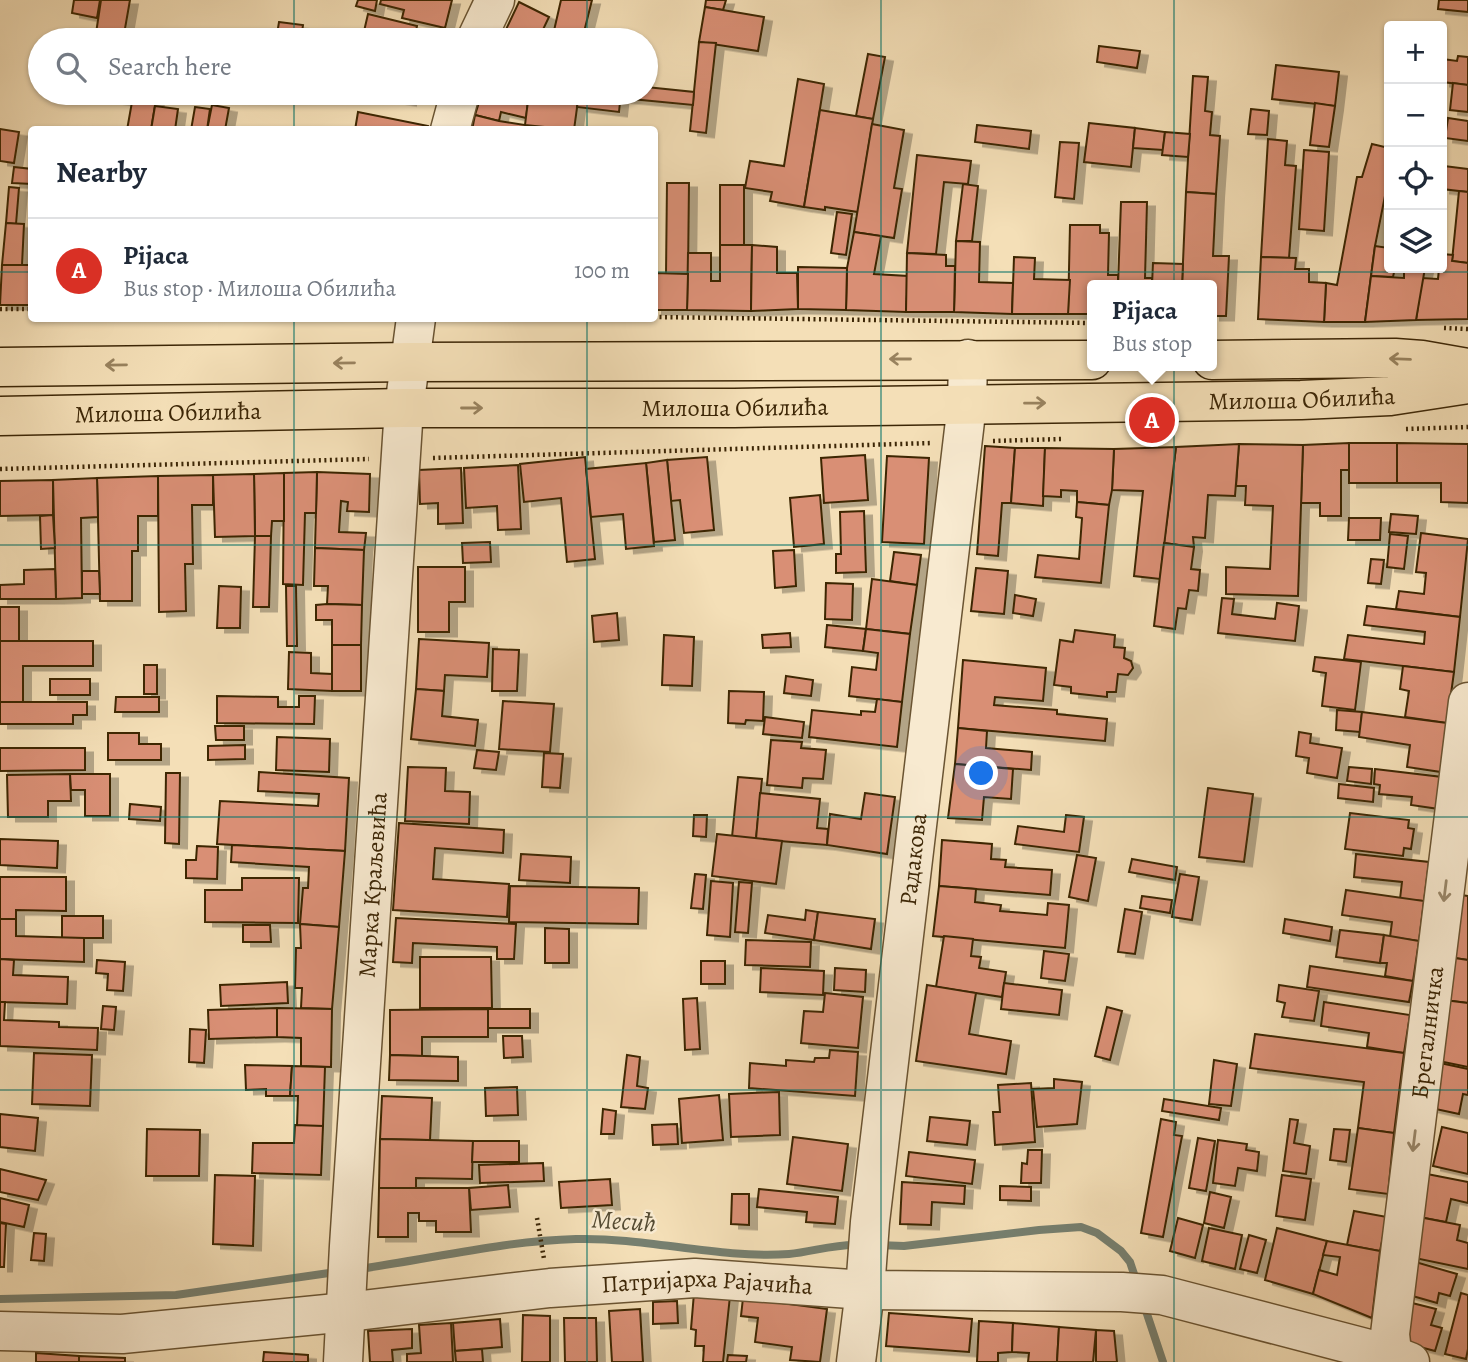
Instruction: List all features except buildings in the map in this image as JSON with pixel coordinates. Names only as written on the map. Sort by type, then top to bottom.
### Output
[{"type":"main road","name":"Милоша Обилића","points":[[1217,360],[1395,358],[1468,368]]},
{"type":"main road","name":"Милоша Обилића","points":[[0,367],[412,362],[1087,360]]},
{"type":"main road","name":"Милоша Обилића","points":[[0,416],[404,408],[734,408],[1301,400],[1391,396],[1468,384]]},
{"type":"street","points":[[482,28],[495,0]]},
{"type":"street","points":[[451,126],[457,105]]},
{"type":"street","name":"Марка Краљевића","points":[[343,1362],[404,408],[416,322]]},
{"type":"street","name":"Радакова","points":[[856,1362],[870,1222],[967,404],[968,359]]},
{"type":"street","name":"Брегалничка","points":[[1398,1360],[1391,1334],[1468,702]]},
{"type":"street","name":"Патријарха Рајачића","points":[[0,1331],[122,1334],[348,1280],[550,1288],[695,1278],[866,1275],[1162,1295],[1398,1360]]},
{"type":"path","points":[[0,309],[28,309]]},
{"type":"path","points":[[658,317],[1087,323]]},
{"type":"path","points":[[1400,429],[1468,427]]},
{"type":"path","points":[[0,469],[1072,439]]},
{"type":"path","points":[[537,1218],[545,1267]]},
{"type":"waterway","name":"Месић","points":[[877,1245],[904,1246],[1081,1227],[1097,1233],[1121,1251],[1130,1262],[1137,1283]]},
{"type":"waterway","name":"Месић","points":[[359,1269],[549,1240],[603,1239],[762,1255],[857,1245]]},
{"type":"waterway","name":"Месић","points":[[0,1299],[176,1295],[336,1272]]},
{"type":"waterway","name":"Месић","points":[[1144,1305],[1163,1362]]},
{"type":"place","name":"Pijaca","points":[[1152,420]]}]
